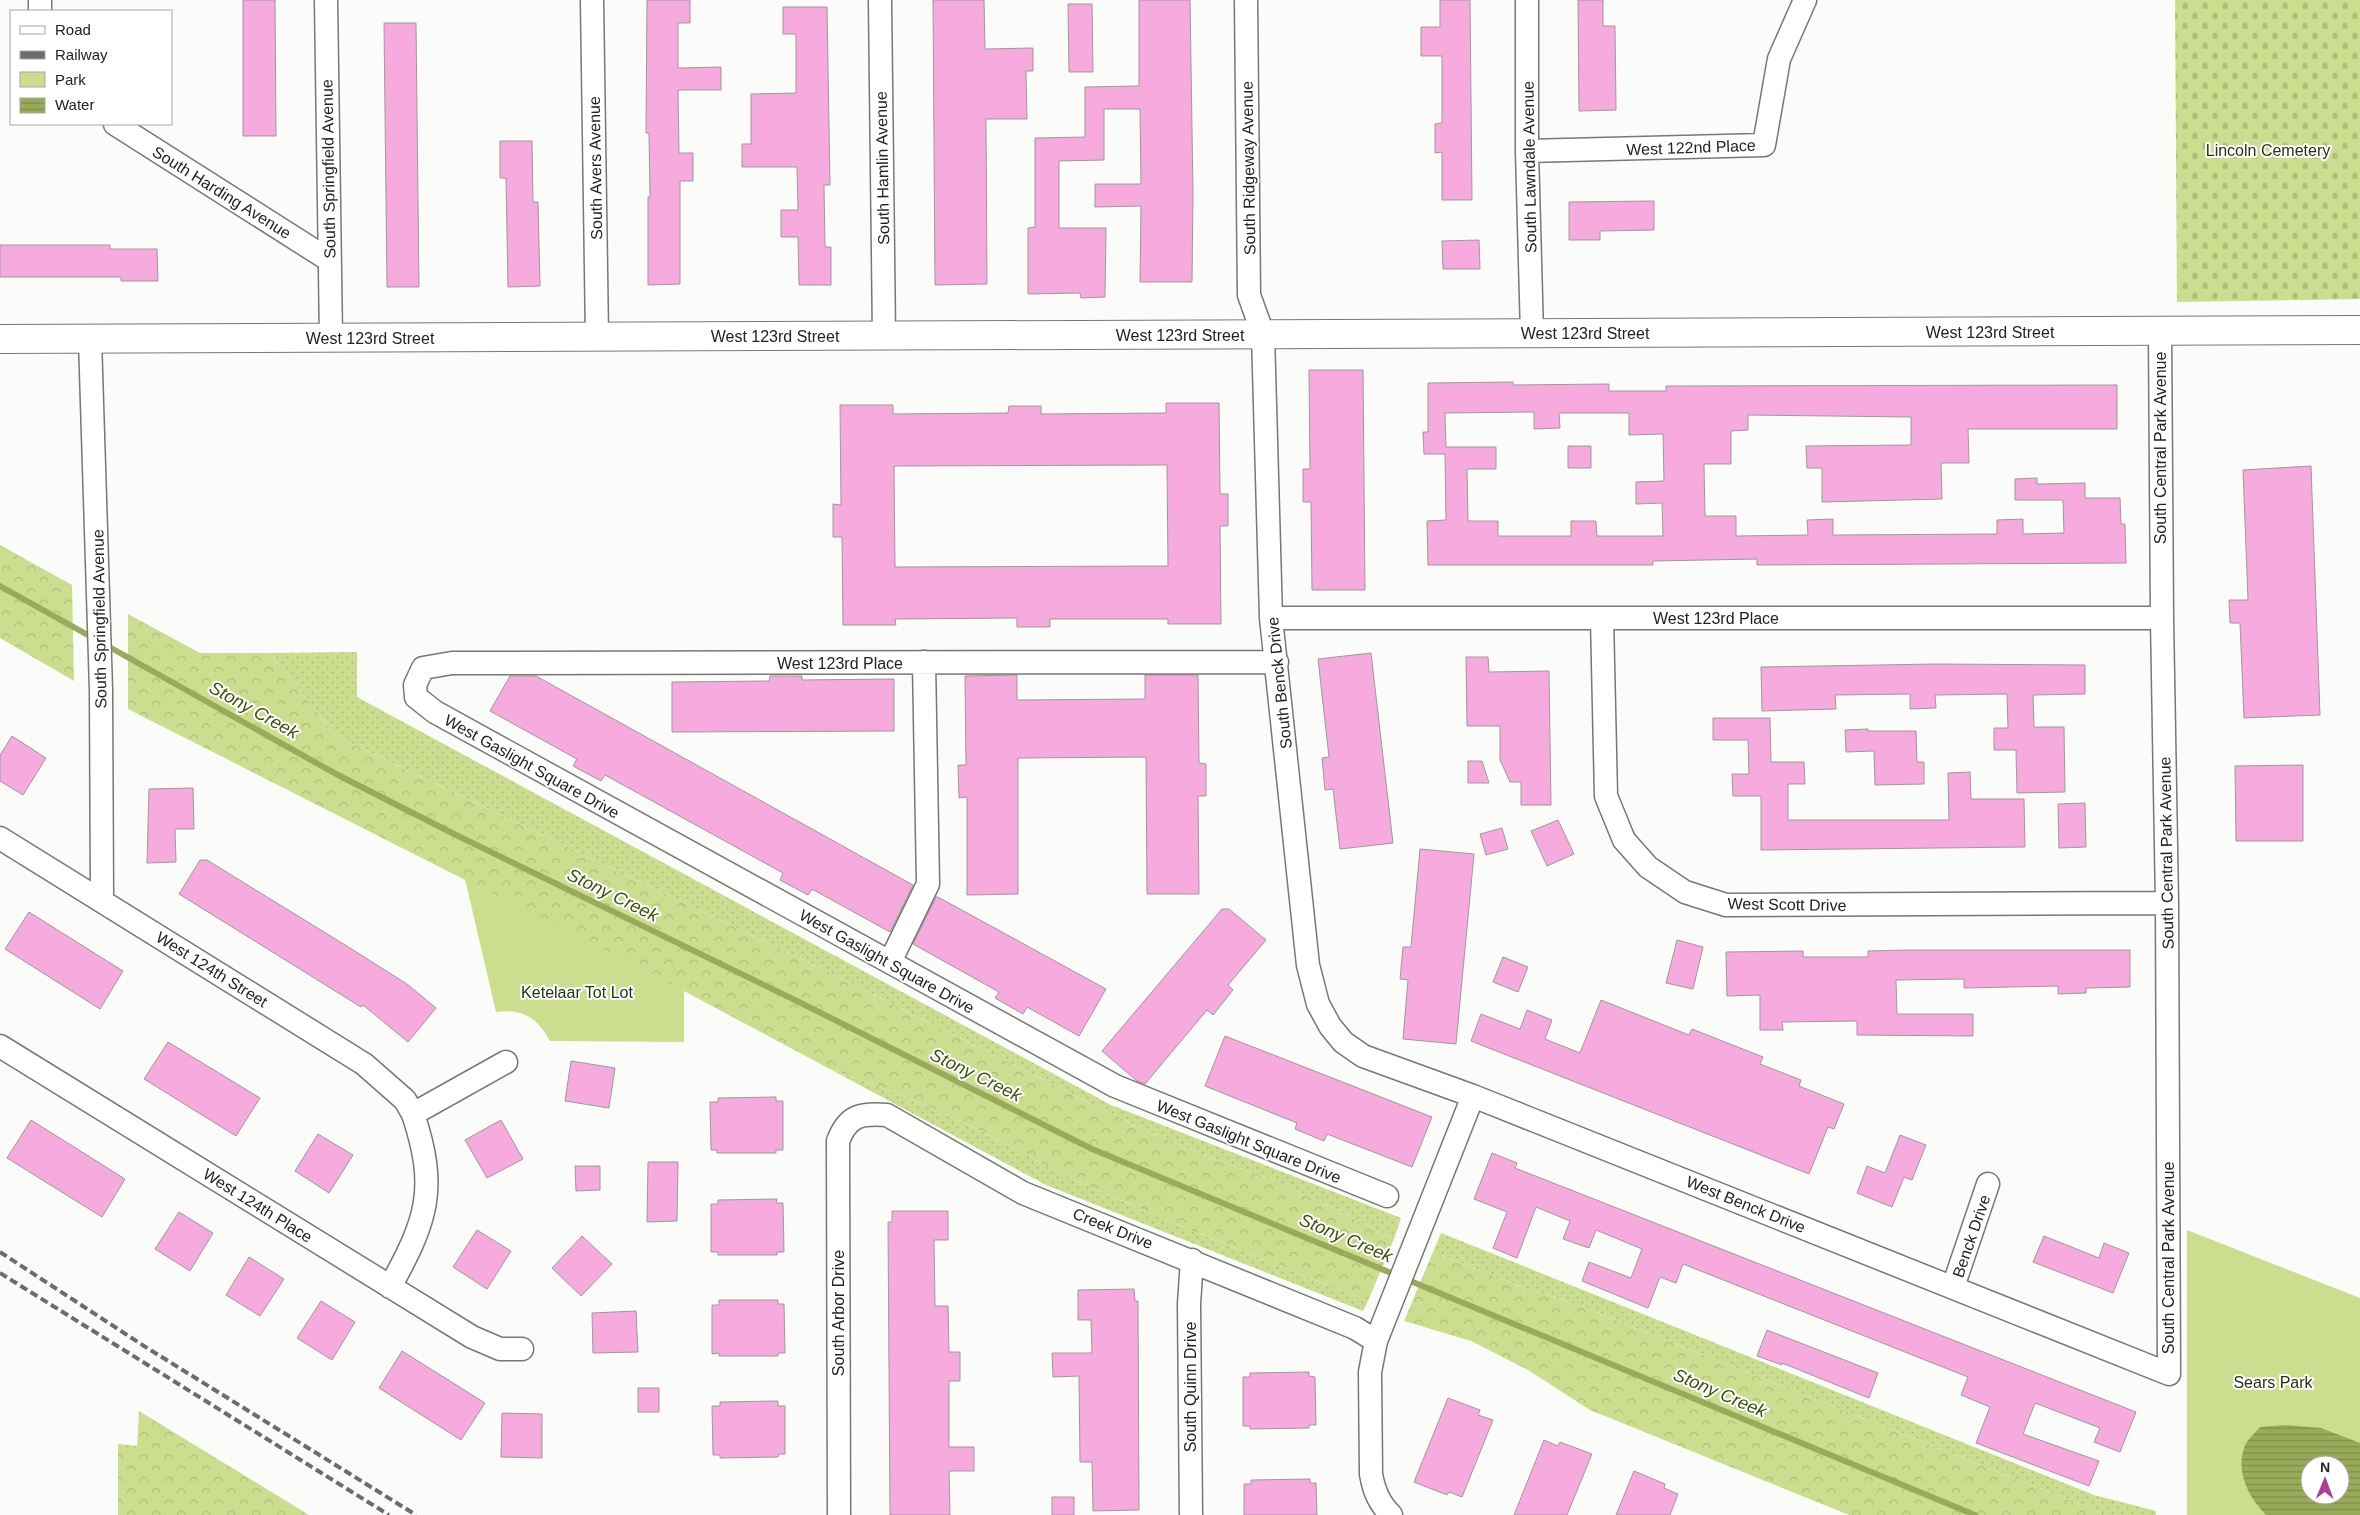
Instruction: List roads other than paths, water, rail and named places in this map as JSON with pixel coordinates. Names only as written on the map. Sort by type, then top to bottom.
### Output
[{"type":"street","name":"South Springfield Avenue","points":[[326,0],[331,338]]},
{"type":"street","name":"South Avers Avenue","points":[[592,0],[597,337]]},
{"type":"street","name":"South Hamlin Avenue","points":[[880,0],[884,336]]},
{"type":"street","name":"South Ridgeway Avenue","points":[[1246,0],[1249,295],[1263,334]]},
{"type":"street","name":"South Lawndale Avenue","points":[[1527,0],[1527,151],[1532,334]]},
{"type":"street","name":"West 122nd Place","points":[[1527,151],[1764,145],[1779,59],[1804,0]]},
{"type":"street","name":"South Harding Avenue","points":[[117,125],[329,260]]},
{"type":"street","name":"West 123rd Street","points":[[0,339],[2360,330]]},
{"type":"street","name":"South Central Park Avenue","points":[[2160,331],[2162,618],[2167,903],[2169,1374]]},
{"type":"street","name":"South Benck Drive","points":[[1263,334],[1271,618],[1308,965],[1318,1004],[1330,1026]]},
{"type":"street","name":"South Springfield Avenue","points":[[90,339],[100,648],[102,900]]},
{"type":"street","name":"West 123rd Place","points":[[1271,618],[2162,618]]},
{"type":"street","name":"West Scott Drive","points":[[1602,618],[1606,796],[1624,840],[1648,867],[1685,892],[1726,905],[2167,903]]},
{"type":"street","points":[[890,962],[928,884],[924,662]]},
{"type":"street","name":"West 123rd Place","points":[[415,685],[423,668],[452,663],[1276,662]]},
{"type":"street","name":"West Gaslight Square Drive","points":[[415,685],[416,697],[435,712],[1115,1086],[1386,1196]]},
{"type":"street","name":"West 124th Street","points":[[0,838],[364,1064],[405,1100],[414,1114]]},
{"type":"street","name":"West Benck Drive","points":[[1330,1026],[1343,1042],[1362,1056],[1473,1096],[2169,1374]]},
{"type":"street","name":"West 124th Place","points":[[0,1046],[484,1343],[500,1349],[522,1349]]},
{"type":"street","points":[[390,1287],[412,1247],[421,1224],[426,1203],[425,1153],[414,1114],[506,1062]]},
{"type":"street","points":[[1391,1515],[1381,1505],[1374,1489],[1371,1474],[1370,1372],[1376,1340],[1473,1096]]},
{"type":"street","name":"Creek Drive","points":[[855,1117],[869,1114],[887,1115],[1023,1192],[1355,1328],[1376,1340]]},
{"type":"street","name":"South Arbor Drive","points":[[839,1515],[838,1141],[843,1127],[855,1117]]},
{"type":"street","name":"Benck Drive","points":[[1953,1287],[1988,1184]]},
{"type":"street","name":"South Quinn Drive","points":[[1191,1515],[1189,1304],[1192,1260]]},
{"type":"water","points":[[2286,1425],[2321,1428],[2360,1443],[2360,1515],[2266,1515],[2249,1492],[2243,1474],[2242,1455],[2245,1445],[2260,1427]]},
{"type":"waterway","name":"Stony Creek","points":[[0,586],[95,639]]},
{"type":"waterway","name":"Stony Creek","points":[[104,644],[336,774],[1092,1149],[1975,1515]]},
{"type":"railway","points":[[0,1252],[144,1346],[416,1515]]},
{"type":"railway","points":[[0,1273],[389,1515]]},
{"type":"park label","name":"Lincoln Cemetery","points":[[2268,150]]},
{"type":"park label","name":"Ketelaar Tot Lot","points":[[577,992]]},
{"type":"park label","name":"Sears Park","points":[[2273,1382]]}]
